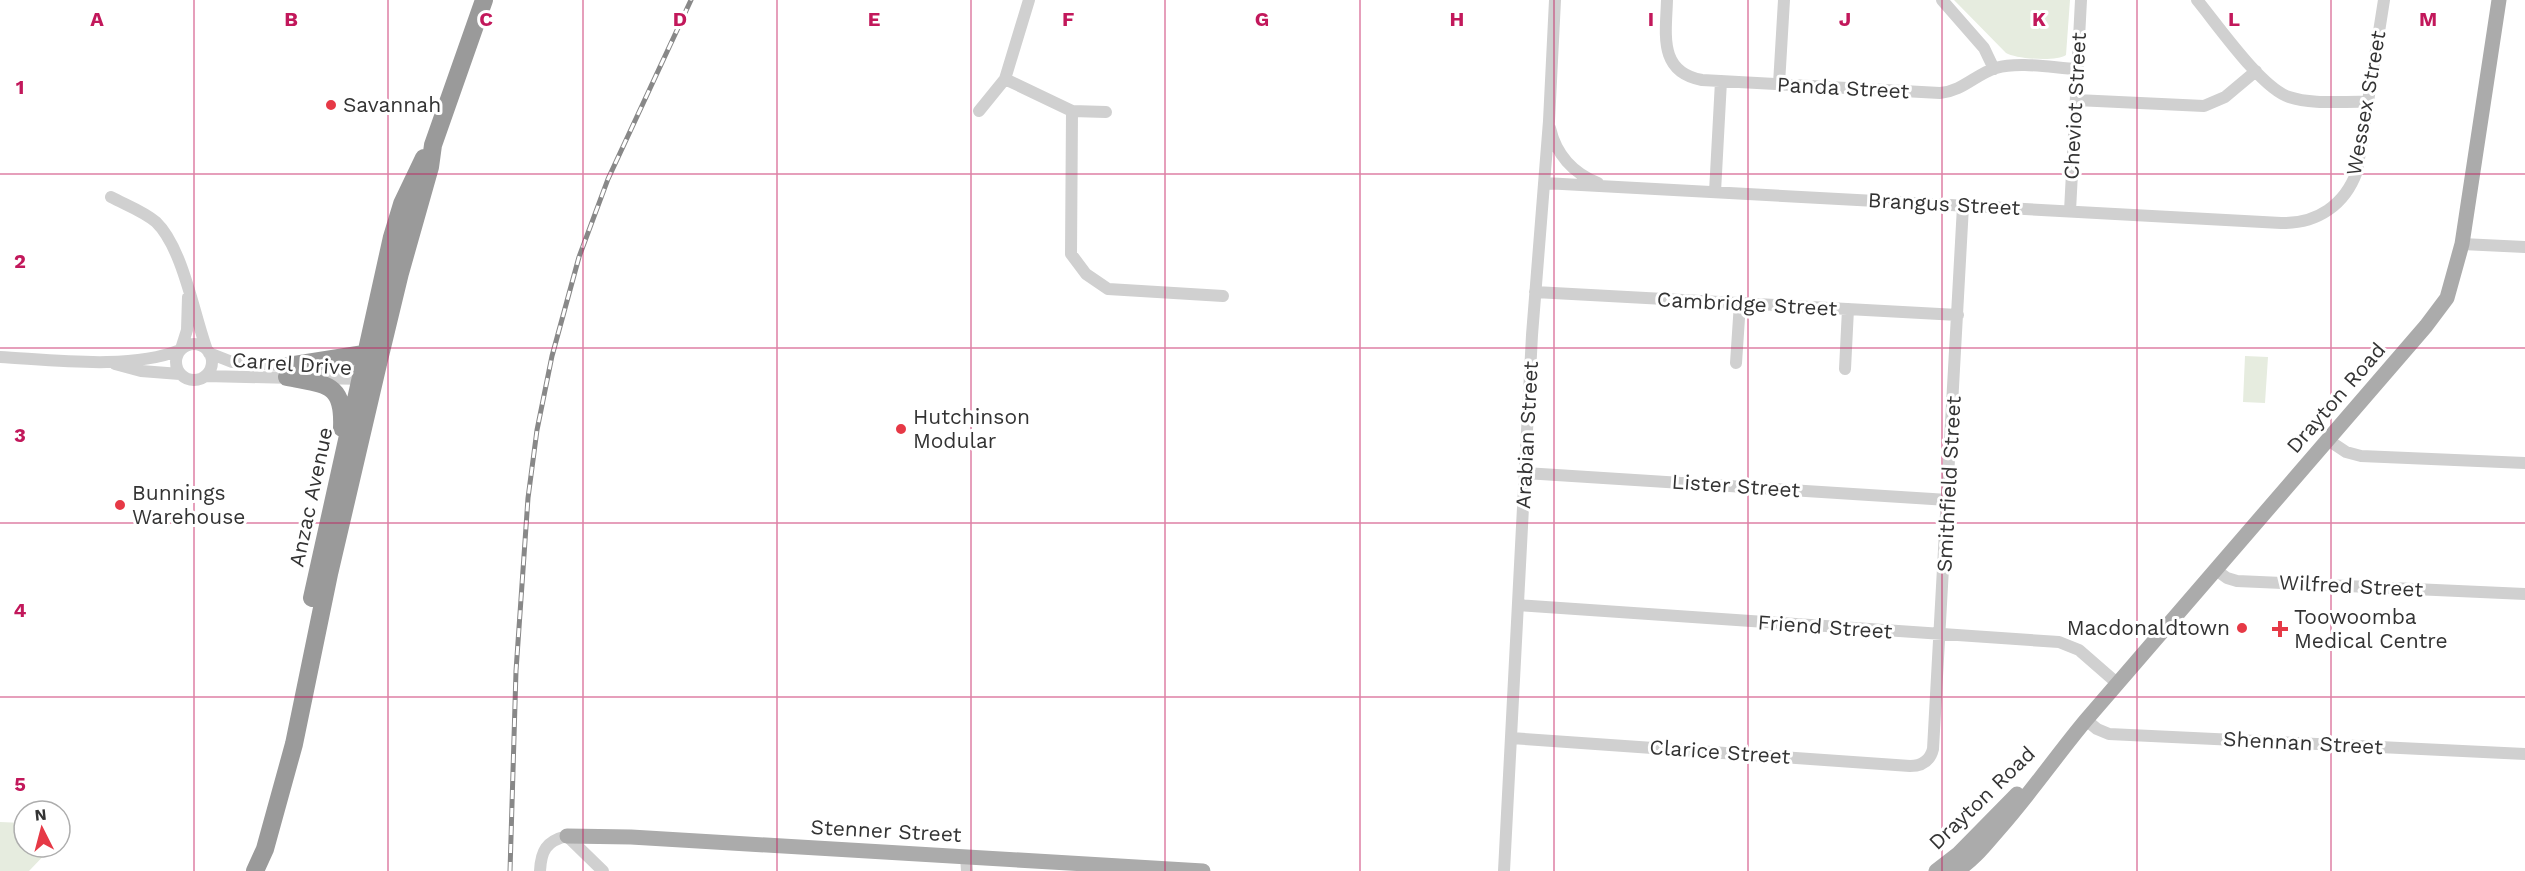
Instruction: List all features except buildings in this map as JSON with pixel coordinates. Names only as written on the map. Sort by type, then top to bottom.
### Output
[{"type":"highway","name":"Anzac Avenue","points":[[256,869],[265,849],[294,744],[329,574],[392,237],[402,204],[420,164],[434,145],[484,0]]},
{"type":"highway","name":"Anzac Avenue","points":[[256,869],[258,848],[343,457],[368,370]]},
{"type":"highway","points":[[287,372],[368,370]]},
{"type":"highway","points":[[287,372],[330,388],[339,398],[343,408],[343,457]]},
{"type":"main road","name":"Drayton Road","points":[[1956,871],[1979,853],[2031,792],[2086,720],[2426,326],[2447,298],[2462,244],[2499,0]]},
{"type":"main road","name":"Drayton Road","points":[[1936,871],[1958,854],[2058,754]]},
{"type":"main road","name":"Stenner Street","points":[[567,836],[631,837],[967,864],[1203,871]]},
{"type":"street","points":[[979,111],[1005,79],[1029,0]]},
{"type":"street","name":"Arabian Street","points":[[1504,871],[1535,292],[1549,121],[1555,0]]},
{"type":"street","name":"Panda Street","points":[[1667,0],[1666,45],[1674,64],[1683,73],[1695,79],[1940,93],[1960,89],[1994,69],[2009,66],[2077,69]]},
{"type":"street","points":[[1779,84],[1784,0]]},
{"type":"street","points":[[1934,0],[1944,3],[1984,48],[1994,69]]},
{"type":"street","name":"Cheviot Street","points":[[2070,211],[2081,0]]},
{"type":"street","points":[[2196,0],[2274,90],[2295,99],[2369,102]]},
{"type":"street","name":"Wessex Street","points":[[2339,203],[2350,188],[2358,171],[2384,0]]},
{"type":"street","points":[[2076,100],[2204,106],[2225,98],[2256,71]]},
{"type":"street","points":[[1005,79],[1072,111],[1106,112]]},
{"type":"street","points":[[1715,192],[1721,81]]},
{"type":"street","points":[[1072,111],[1071,254],[1086,274],[1108,289],[1223,296]]},
{"type":"street","points":[[1549,121],[1554,142],[1571,167],[1586,178],[1612,187]]},
{"type":"street","name":"Brangus Street","points":[[1544,183],[2290,223],[2316,217],[2339,203]]},
{"type":"street","points":[[111,197],[147,215],[157,224],[178,258],[212,365],[206,376],[193,381],[180,374],[141,370],[111,362]]},
{"type":"street","name":"Smithfield Street","points":[[1928,760],[1933,749],[1964,206]]},
{"type":"street","points":[[2462,244],[2525,247]]},
{"type":"street","name":"Cambridge Street","points":[[1535,292],[1958,315]]},
{"type":"street","points":[[180,374],[175,362],[188,330],[188,293]]},
{"type":"street","points":[[1736,363],[1740,303]]},
{"type":"street","points":[[1845,369],[1848,309]]},
{"type":"street","points":[[0,357],[111,362],[163,356],[194,344],[208,351]]},
{"type":"street","name":"Carrel Drive","points":[[208,351],[232,362],[287,372]]},
{"type":"street","name":"Carrel Drive","points":[[206,376],[368,370]]},
{"type":"street","points":[[2328,440],[2346,452],[2361,456],[2525,463]]},
{"type":"street","name":"Lister Street","points":[[1525,473],[1948,501]]},
{"type":"street","name":"Wilfred Street","points":[[2216,570],[2227,578],[2237,581],[2525,594]]},
{"type":"street","name":"Friend Street","points":[[1518,605],[2066,643],[2079,650],[2118,684]]},
{"type":"street","name":"Shennan Street","points":[[2086,720],[2100,731],[2109,734],[2525,754]]},
{"type":"street","name":"Clarice Street","points":[[1511,738],[1910,766],[1920,765],[1928,760]]},
{"type":"street","points":[[540,871],[543,850],[551,842],[567,836],[603,871]]},
{"type":"shaded area","points":[[1954,0],[2070,0],[2066,55],[2036,59],[2006,53]]},
{"type":"shaded area","points":[[2245,356],[2268,357],[2265,403],[2243,402]]},
{"type":"shaded area","points":[[0,822],[12,822],[12,859],[40,859],[29,871],[0,871]]},
{"type":"railway","points":[[510,871],[516,671],[528,498],[537,430],[552,356],[579,257],[608,179],[691,0]]},
{"type":"place","name":"Savannah","points":[[331,105]]},
{"type":"place","name":"Hutchinson Modular","points":[[901,429]]},
{"type":"place","name":"Bunnings Warehouse","points":[[120,505]]},
{"type":"place","name":"Macdonaldtown","points":[[2242,628]]},
{"type":"place","name":"Toowoomba Medical Centre","points":[[2280,629]]}]
